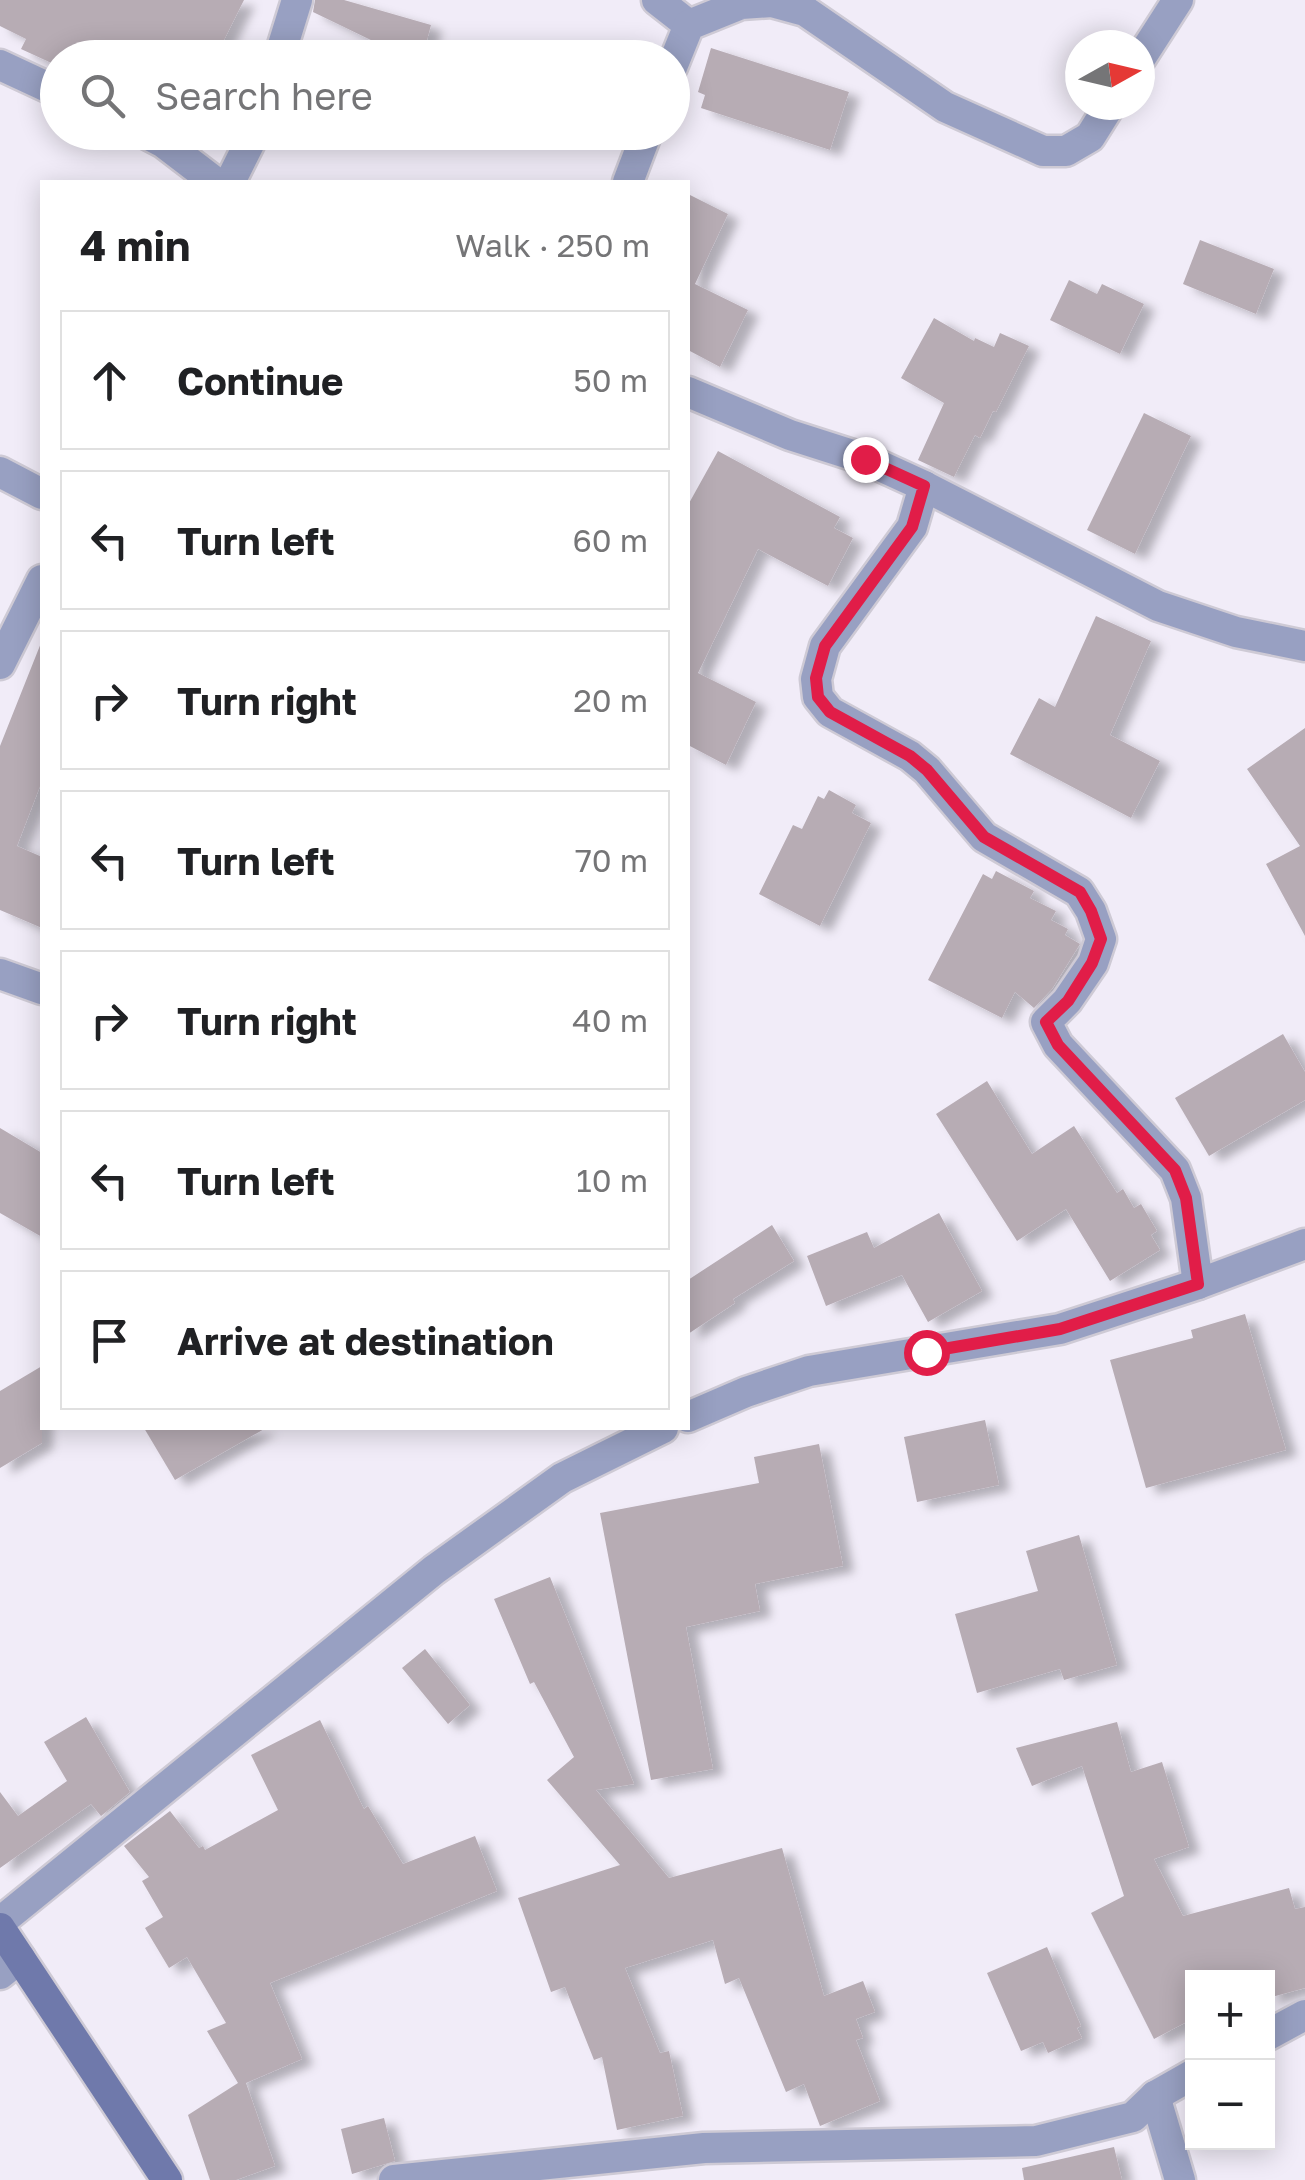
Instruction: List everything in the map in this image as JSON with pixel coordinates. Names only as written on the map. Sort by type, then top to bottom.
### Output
[{"type":"street","points":[[285,40],[297,0]]},
{"type":"street","points":[[658,0],[689,25]]},
{"type":"street","points":[[1155,36],[1178,0]]},
{"type":"street","points":[[683,40],[689,25],[741,4],[772,2],[805,11],[945,107],[1043,150],[1066,151],[1090,137],[1101,120]]},
{"type":"street","points":[[0,65],[40,84]]},
{"type":"street","points":[[173,150],[212,180]]},
{"type":"street","points":[[231,180],[247,150]]},
{"type":"street","points":[[629,180],[640,150]]},
{"type":"street","points":[[690,393],[790,435],[865,459],[1158,606],[1236,632],[1305,646]]},
{"type":"street","points":[[0,472],[40,493]]},
{"type":"street","points":[[924,486],[912,527],[825,646],[816,678],[818,697],[830,712],[910,756],[927,770],[984,837],[1080,892],[1101,939],[1068,1001],[1046,1022],[1058,1045],[1175,1170],[1186,1198],[1198,1284]]},
{"type":"street","points":[[0,664],[40,584]]},
{"type":"street","points":[[0,974],[40,988]]},
{"type":"street","points":[[690,1416],[808,1371],[1060,1329],[1305,1244]]},
{"type":"street","points":[[167,2180],[10,1966],[0,1925],[434,1570],[562,1478],[659,1430]]},
{"type":"street","points":[[1275,2031],[1305,2014]]},
{"type":"street","points":[[394,2180],[704,2148],[1036,2142],[1133,2117],[1155,2096],[1185,2079]]},
{"type":"street","points":[[1155,2096],[1180,2180]]},
{"type":"building","points":[[0,0],[244,0],[224,40],[40,40],[40,58],[21,49],[26,39],[0,26]]},
{"type":"building","points":[[315,0],[344,0],[431,25],[427,40],[371,40],[313,12]]},
{"type":"building","points":[[711,48],[849,92],[830,150],[701,108],[705,95],[698,92]]},
{"type":"building","points":[[690,195],[728,214],[695,284],[748,310],[720,367],[690,351]]},
{"type":"building","points":[[1200,240],[1274,269],[1256,314],[1183,284]]},
{"type":"building","points":[[1069,280],[1097,294],[1102,284],[1144,304],[1120,354],[1050,320]]},
{"type":"building","points":[[934,318],[974,341],[975,338],[994,347],[1000,333],[1029,346],[996,412],[993,411],[980,438],[975,435],[954,477],[918,460],[944,403],[901,378]]},
{"type":"building","points":[[1144,413],[1191,436],[1135,554],[1087,530]]},
{"type":"building","points":[[718,451],[840,517],[834,528],[853,538],[828,586],[758,549],[698,673],[756,702],[726,765],[690,746],[690,501]]},
{"type":"building","points":[[1096,616],[1151,641],[1110,735],[1160,761],[1131,818],[1010,754],[1039,698],[1055,707]]},
{"type":"building","points":[[40,646],[40,786],[17,846],[40,856],[40,927],[0,910],[0,746]]},
{"type":"building","points":[[1305,728],[1305,936],[1266,864],[1300,846],[1247,769]]},
{"type":"building","points":[[829,790],[856,805],[852,813],[871,823],[820,926],[759,894],[793,825],[802,829],[818,796],[824,799]]},
{"type":"building","points":[[996,871],[1034,891],[1030,898],[1056,911],[1051,920],[1068,929],[1065,935],[1080,944],[1052,989],[1034,1008],[1015,992],[1002,1018],[928,980],[983,874],[992,879]]},
{"type":"building","points":[[1283,1034],[1305,1072],[1305,1100],[1209,1156],[1175,1098]]},
{"type":"building","points":[[987,1081],[1032,1154],[1074,1126],[1117,1193],[1123,1189],[1134,1208],[1141,1204],[1157,1231],[1151,1235],[1160,1250],[1110,1281],[1066,1209],[1017,1241],[936,1114]]},
{"type":"building","points":[[0,1128],[40,1152],[40,1236],[0,1213]]},
{"type":"building","points":[[939,1213],[982,1291],[928,1322],[902,1275],[826,1306],[807,1256],[867,1232],[874,1248]]},
{"type":"building","points":[[772,1225],[794,1261],[733,1299],[735,1303],[690,1333],[690,1279]]},
{"type":"building","points":[[1245,1314],[1286,1450],[1146,1488],[1110,1360],[1193,1338],[1191,1330]]},
{"type":"building","points":[[40,1367],[42,1443],[0,1468],[0,1391]]},
{"type":"building","points":[[985,1420],[999,1485],[917,1502],[904,1437]]},
{"type":"building","points":[[145,1430],[262,1430],[175,1480]]},
{"type":"building","points":[[819,1444],[843,1566],[755,1584],[760,1611],[686,1627],[713,1769],[651,1780],[600,1513],[759,1483],[754,1457]]},
{"type":"building","points":[[1079,1535],[1117,1665],[1064,1680],[1060,1669],[977,1693],[955,1614],[1038,1591],[1026,1551]]},
{"type":"building","points":[[550,1577],[634,1784],[596,1790],[669,1878],[782,1848],[824,1996],[863,1981],[875,2012],[856,2019],[863,2038],[856,2040],[880,2101],[820,2126],[804,2084],[786,2092],[739,1978],[725,1984],[713,1940],[625,1968],[660,2053],[669,2051],[683,2116],[617,2130],[602,2057],[594,2060],[565,1987],[551,1992],[518,1898],[620,1865],[547,1780],[574,1757],[534,1682],[530,1684],[494,1599]]},
{"type":"building","points":[[425,1649],[470,1705],[448,1724],[402,1668]]},
{"type":"building","points":[[86,1717],[130,1792],[101,1816],[91,1804],[0,1868],[0,1792],[18,1816],[67,1781],[44,1742]]},
{"type":"building","points":[[320,1720],[364,1809],[368,1806],[403,1864],[475,1836],[497,1891],[270,1983],[302,2059],[246,2083],[275,2166],[236,2180],[210,2180],[188,2115],[238,2083],[207,2031],[226,2023],[187,1957],[169,1968],[145,1928],[163,1917],[142,1881],[149,1877],[124,1846],[170,1811],[199,1848],[203,1846],[205,1850],[278,1810],[251,1755]]},
{"type":"building","points":[[1117,1722],[1131,1772],[1162,1762],[1189,1847],[1154,1859],[1183,1916],[1289,1888],[1295,1909],[1305,1907],[1305,1988],[1275,1996],[1275,1970],[1185,1970],[1185,2023],[1154,2039],[1091,1913],[1124,1896],[1082,1766],[1032,1786],[1016,1748]]},
{"type":"building","points":[[1047,1947],[1081,2026],[1077,2028],[1082,2038],[1048,2053],[1043,2042],[1021,2051],[987,1973]]},
{"type":"building","points":[[384,2118],[395,2161],[352,2174],[341,2129]]},
{"type":"building","points":[[1114,2147],[1122,2180],[1024,2180],[1022,2168]]},
{"type":"route","points":[[865,459],[924,486],[912,527],[825,646],[818,662],[818,697],[830,712],[910,756],[927,770],[984,837],[1080,892],[1101,939],[1092,963],[1068,1001],[1046,1022],[1058,1045],[1175,1170],[1186,1198],[1198,1284],[1060,1329],[926,1352]]}]
